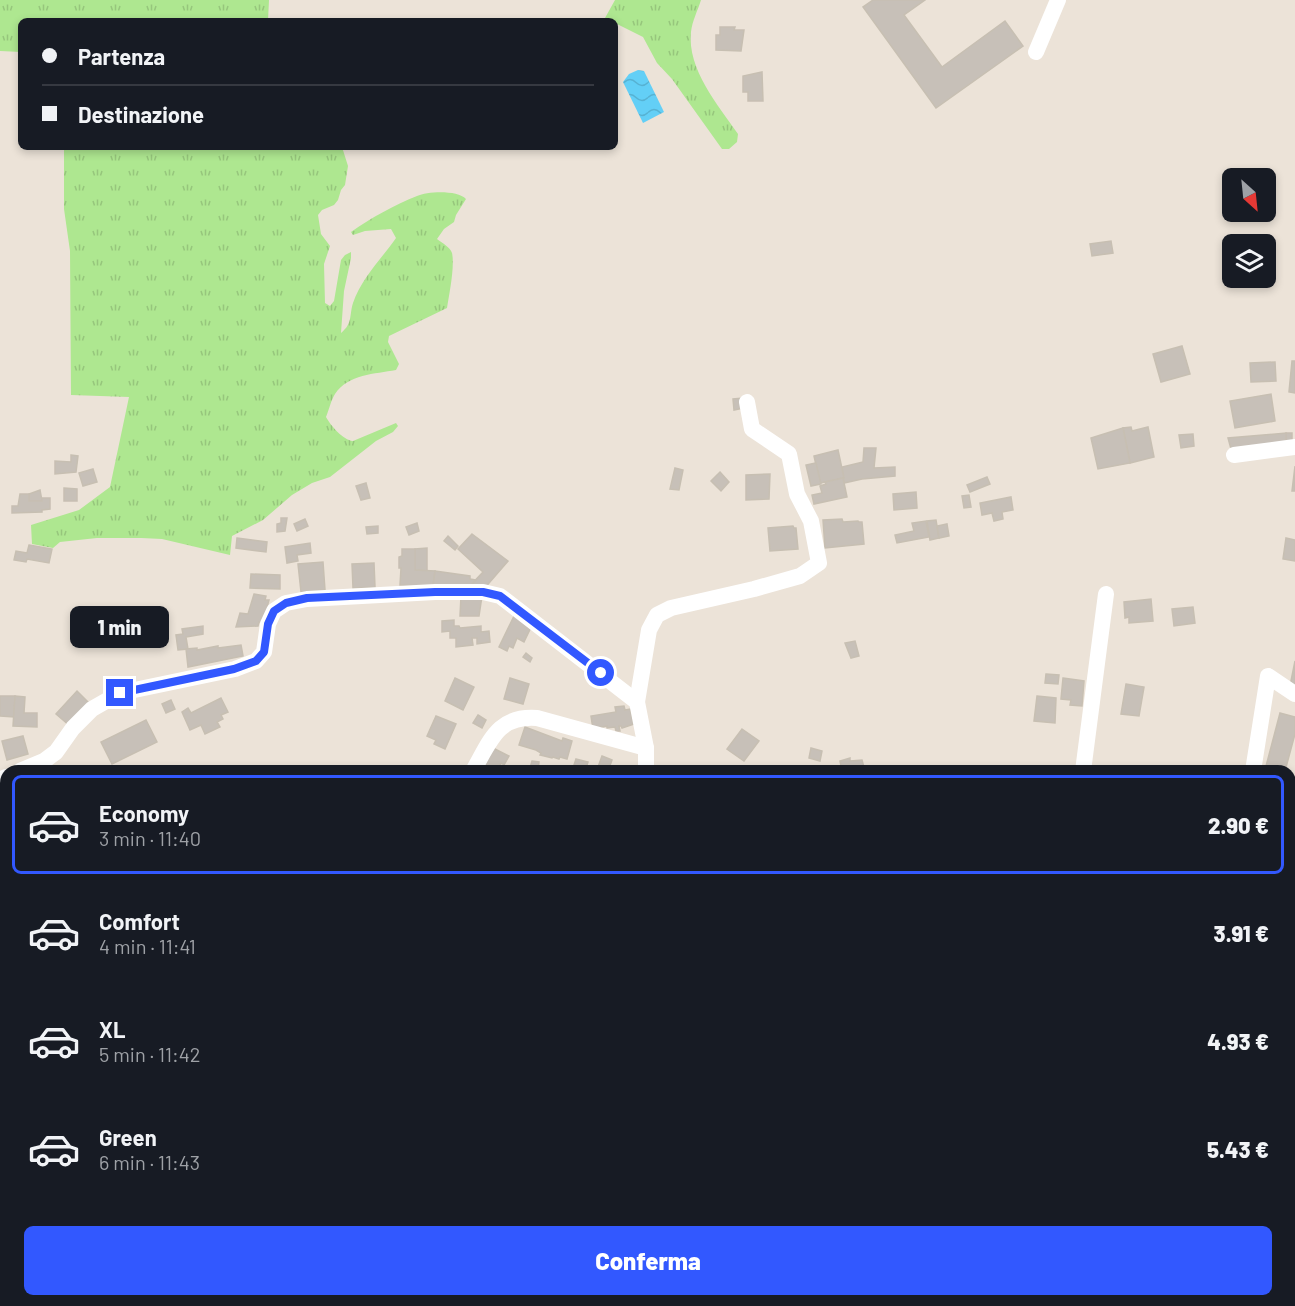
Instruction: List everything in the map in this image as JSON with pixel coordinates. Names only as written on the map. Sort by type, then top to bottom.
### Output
[{"type":"street","points":[[1036,52],[1058,0]]},
{"type":"street","points":[[646,765],[646,748],[638,702],[649,630],[657,615],[671,608],[800,576],[819,563],[811,521],[797,494],[789,454],[752,429],[747,402]]},
{"type":"street","points":[[1234,455],[1295,447]]},
{"type":"street","points":[[35,765],[45,761],[56,752],[73,728],[92,709],[120,693],[234,669],[256,661],[264,652],[268,624],[274,611],[286,603],[307,598],[435,592],[483,592],[500,596],[638,702]]},
{"type":"street","points":[[1084,765],[1106,594]]},
{"type":"street","points":[[1254,765],[1268,676],[1295,694]]},
{"type":"street","points":[[476,765],[493,736],[506,722],[522,717],[537,718],[646,748]]},
{"type":"green space","points":[[0,0],[269,0],[268,18],[18,18],[18,52],[0,51]]},
{"type":"green space","points":[[615,0],[701,0],[691,32],[694,59],[713,99],[738,134],[737,142],[729,149],[722,149],[672,79],[657,63],[643,37],[618,24],[618,18],[605,18]]},
{"type":"green space","points":[[64,150],[343,150],[348,166],[345,185],[334,205],[322,210],[318,215],[321,234],[330,246],[324,264],[325,303],[330,306],[334,301],[341,260],[351,252],[344,291],[341,333],[349,323],[353,303],[361,286],[396,238],[391,229],[365,231],[353,235],[351,232],[391,208],[422,194],[450,193],[466,199],[454,222],[444,229],[437,239],[448,247],[453,259],[447,308],[389,336],[388,342],[399,364],[396,370],[362,376],[347,382],[340,387],[332,399],[326,417],[341,435],[353,441],[396,423],[398,426],[330,477],[312,483],[292,495],[263,520],[232,536],[230,555],[162,539],[97,538],[60,542],[53,548],[32,544],[31,525],[79,510],[110,487],[129,397],[71,395],[70,251],[64,209]]},
{"type":"water","points":[[638,70],[644,71],[664,112],[643,123],[623,82],[629,74]]},
{"type":"building","points":[[873,0],[925,0],[904,15],[942,67],[1005,21],[1023,46],[936,108],[863,7]]},
{"type":"building","points":[[720,27],[735,27],[734,30],[744,30],[741,51],[716,50],[716,35],[720,35]]},
{"type":"building","points":[[762,72],[763,101],[748,101],[748,92],[743,92],[743,76]]},
{"type":"building","points":[[1111,241],[1113,253],[1092,256],[1090,244]]},
{"type":"building","points":[[1182,346],[1190,374],[1161,382],[1153,354]]},
{"type":"building","points":[[1292,361],[1295,361],[1295,393],[1289,392]]},
{"type":"building","points":[[1275,362],[1276,381],[1251,382],[1250,363]]},
{"type":"building","points":[[1271,394],[1275,421],[1235,428],[1230,401]]},
{"type":"building","points":[[743,398],[744,408],[734,410],[733,399]]},
{"type":"building","points":[[1131,427],[1132,431],[1148,427],[1154,457],[1130,463],[1123,428]]},
{"type":"building","points":[[1123,428],[1130,463],[1098,469],[1091,438]]},
{"type":"building","points":[[1286,433],[1292,433],[1292,443],[1286,443]]},
{"type":"building","points":[[1286,433],[1286,443],[1231,449],[1228,438]]},
{"type":"building","points":[[1193,434],[1194,446],[1181,448],[1179,435]]},
{"type":"building","points":[[864,448],[876,448],[874,468],[895,467],[895,476],[844,483],[842,467],[863,462]]},
{"type":"building","points":[[838,450],[844,478],[820,483],[814,456]]},
{"type":"building","points":[[71,455],[78,456],[76,472],[55,474],[55,461],[71,462]]},
{"type":"building","points":[[816,463],[821,484],[811,486],[806,465]]},
{"type":"building","points":[[1295,466],[1295,491],[1292,491]]},
{"type":"building","points":[[675,468],[683,470],[679,490],[670,489]]},
{"type":"building","points":[[93,469],[97,482],[83,486],[79,473]]},
{"type":"building","points":[[720,472],[729,482],[721,491],[711,481]]},
{"type":"building","points":[[770,474],[769,499],[746,500],[746,475]]},
{"type":"building","points":[[987,477],[990,484],[970,492],[967,485]]},
{"type":"building","points":[[843,478],[847,497],[814,504],[812,495],[822,493],[820,486],[826,484],[825,482]]},
{"type":"building","points":[[366,483],[370,498],[361,500],[356,486]]},
{"type":"building","points":[[64,488],[77,489],[77,501],[64,501]]},
{"type":"building","points":[[40,490],[42,501],[29,501],[29,494]]},
{"type":"building","points":[[916,492],[917,508],[894,510],[893,494]]},
{"type":"building","points":[[20,494],[29,494],[29,501],[42,501],[42,498],[50,498],[50,509],[42,510],[42,512],[12,513],[12,506],[18,506]]},
{"type":"building","points":[[969,495],[971,507],[964,508],[962,496]]},
{"type":"building","points":[[1011,497],[1013,510],[1002,512],[1003,519],[994,521],[992,513],[982,515],[980,503]]},
{"type":"building","points":[[281,518],[287,518],[285,531],[277,532],[277,524],[281,523]]},
{"type":"building","points":[[305,519],[308,526],[297,531],[294,524]]},
{"type":"building","points":[[842,519],[843,522],[862,522],[864,544],[825,548],[823,520]]},
{"type":"building","points":[[936,520],[939,538],[930,540],[927,521]]},
{"type":"building","points":[[926,521],[929,537],[897,543],[895,535],[914,531],[912,523]]},
{"type":"building","points":[[417,523],[419,531],[409,535],[406,527]]},
{"type":"building","points":[[947,524],[949,536],[939,538],[937,526]]},
{"type":"building","points":[[378,526],[378,533],[367,534],[366,527]]},
{"type":"building","points":[[793,526],[796,528],[798,549],[770,551],[768,528]]},
{"type":"building","points":[[472,534],[508,561],[483,590],[468,588],[483,572],[458,549]]},
{"type":"building","points":[[448,536],[458,546],[455,550],[444,541]]},
{"type":"building","points":[[237,538],[267,542],[266,552],[236,548]]},
{"type":"building","points":[[1286,538],[1295,540],[1295,561],[1283,559]]},
{"type":"building","points":[[310,543],[311,553],[297,555],[298,561],[287,563],[285,547]]},
{"type":"building","points":[[29,545],[52,549],[49,563],[27,559],[26,562],[14,560],[16,551],[27,553]]},
{"type":"building","points":[[427,548],[427,571],[415,570],[415,549]]},
{"type":"building","points":[[402,549],[415,549],[415,570],[435,571],[433,587],[400,585],[399,557],[402,556]]},
{"type":"building","points":[[323,562],[325,590],[301,592],[298,564]]},
{"type":"building","points":[[374,563],[375,587],[353,588],[352,564]]},
{"type":"building","points":[[435,571],[470,576],[470,579],[476,580],[468,588],[433,587]]},
{"type":"building","points":[[251,574],[280,575],[280,589],[250,588]]},
{"type":"building","points":[[254,594],[266,596],[265,600],[269,600],[263,622],[259,622],[258,626],[236,627],[240,613],[248,614]]},
{"type":"building","points":[[461,596],[482,596],[479,616],[460,616]]},
{"type":"building","points":[[1151,599],[1153,621],[1129,623],[1129,617],[1125,618],[1124,602]]},
{"type":"building","points":[[1193,607],[1195,623],[1174,626],[1172,609]]},
{"type":"building","points":[[515,614],[533,623],[524,642],[517,638],[513,648],[509,646],[507,651],[499,647]]},
{"type":"building","points":[[454,620],[454,626],[460,628],[481,626],[481,632],[489,631],[490,642],[477,644],[477,638],[472,638],[473,645],[456,647],[456,638],[450,638],[450,631],[442,632],[442,621]]},
{"type":"building","points":[[203,626],[203,634],[186,637],[188,649],[178,650],[176,635],[183,634],[182,629]]},
{"type":"building","points":[[855,641],[859,656],[851,658],[845,643]]},
{"type":"building","points":[[241,645],[243,656],[188,667],[186,649]]},
{"type":"building","points":[[526,653],[532,658],[530,662],[523,657]]},
{"type":"building","points":[[1295,661],[1295,687],[1290,686]]},
{"type":"building","points":[[1046,674],[1059,675],[1058,684],[1045,683]]},
{"type":"building","points":[[455,678],[474,687],[463,710],[445,701]]},
{"type":"building","points":[[510,678],[529,684],[523,704],[504,699]]},
{"type":"building","points":[[1063,678],[1084,681],[1082,706],[1070,705],[1071,700],[1061,699]]},
{"type":"building","points":[[1126,684],[1144,687],[1139,716],[1121,714]]},
{"type":"building","points":[[77,691],[90,704],[70,726],[56,714]]},
{"type":"building","points":[[0,696],[15,696],[14,717],[0,716]]},
{"type":"building","points":[[15,696],[25,697],[24,713],[37,713],[37,727],[13,726]]},
{"type":"building","points":[[1037,696],[1056,698],[1055,723],[1034,721]]},
{"type":"building","points":[[221,698],[228,712],[221,715],[223,719],[217,722],[220,727],[205,734],[201,725],[190,730],[182,712],[188,708],[191,713]]},
{"type":"building","points":[[171,700],[175,709],[166,713],[162,704]]},
{"type":"building","points":[[624,706],[625,710],[630,709],[634,724],[622,728],[619,726],[620,731],[616,731],[615,727],[607,728],[607,726],[593,729],[591,716],[616,712],[615,707]]},
{"type":"building","points":[[1280,713],[1295,717],[1295,734],[1287,765],[1266,765]]},
{"type":"building","points":[[478,715],[486,720],[482,728],[473,723]]},
{"type":"building","points":[[436,716],[456,724],[445,749],[434,744],[436,740],[427,736]]},
{"type":"building","points":[[146,720],[157,742],[112,764],[101,742]]},
{"type":"building","points":[[525,727],[562,741],[563,738],[572,741],[567,759],[540,755],[541,753],[536,750],[519,745]]},
{"type":"building","points":[[742,729],[759,741],[744,761],[727,749]]},
{"type":"building","points":[[23,736],[28,754],[7,760],[2,741]]},
{"type":"building","points":[[493,748],[509,756],[504,765],[501,763],[500,765],[484,765]]},
{"type":"building","points":[[811,748],[822,751],[820,761],[809,758]]},
{"type":"building","points":[[602,756],[612,760],[610,765],[599,765]]},
{"type":"building","points":[[850,758],[850,761],[862,760],[863,765],[841,765],[840,761]]},
{"type":"building","points":[[576,759],[588,762],[587,765],[574,765]]},
{"type":"building","points":[[532,761],[539,762],[539,765],[531,765]]},
{"type":"route","points":[[120,693],[234,669],[256,661],[264,652],[268,624],[274,611],[286,603],[307,598],[435,592],[483,592],[500,596],[601,673]]}]
